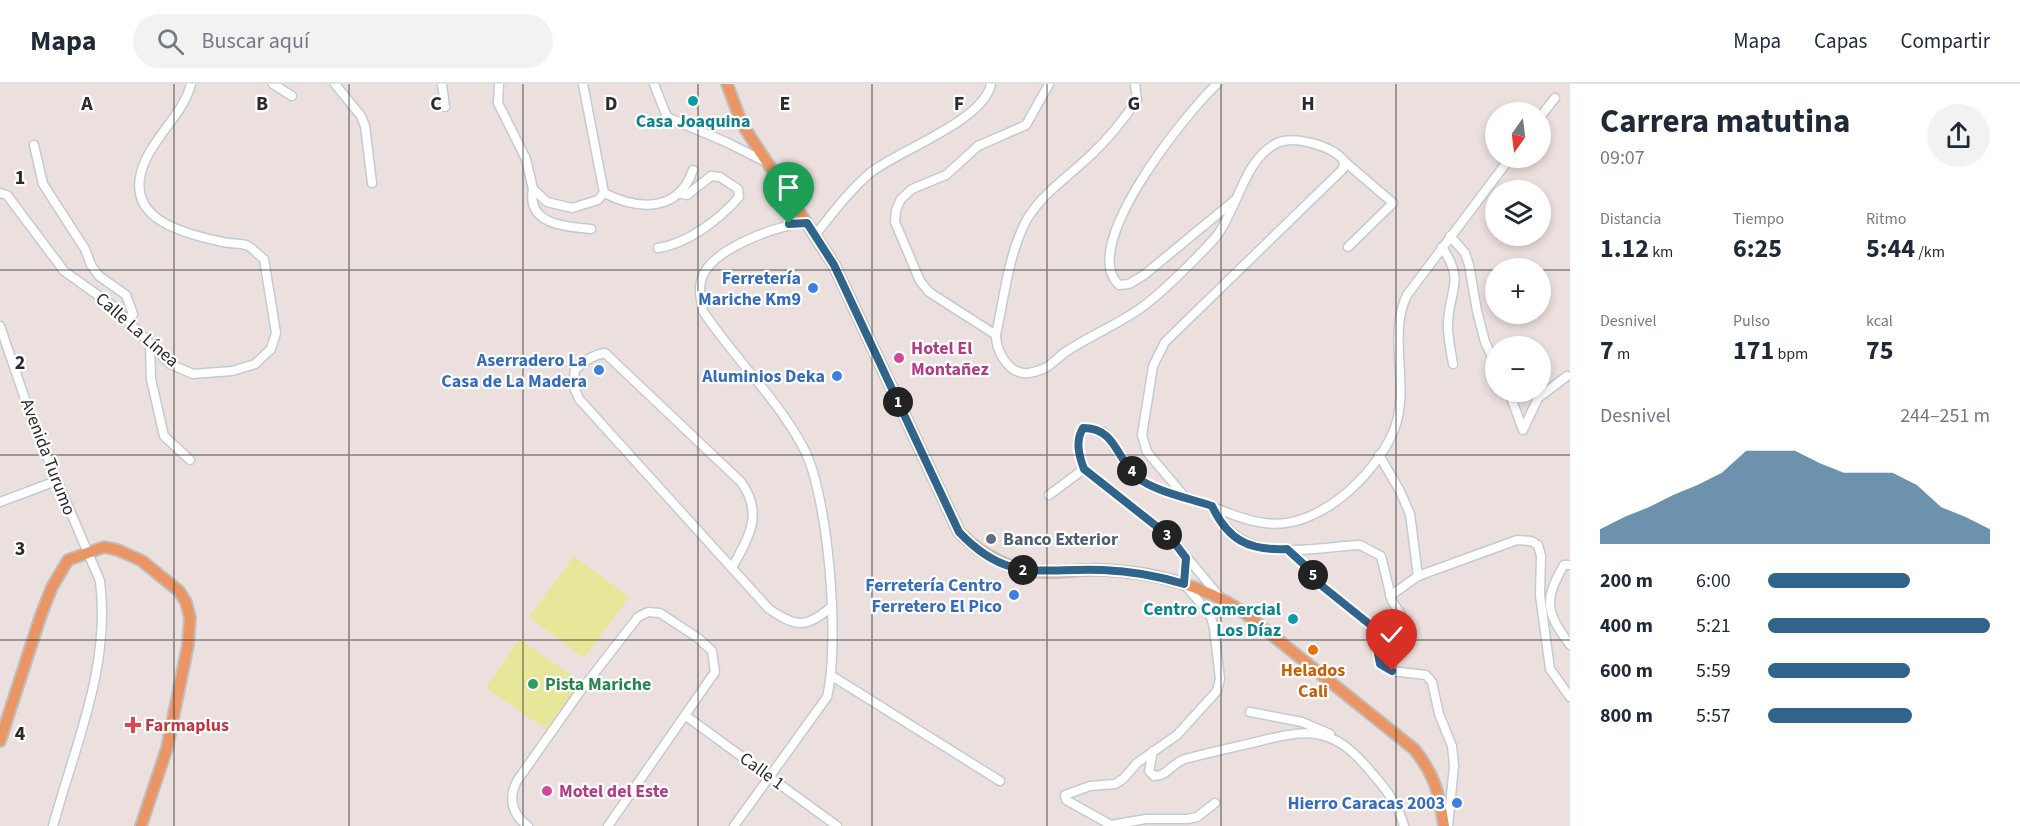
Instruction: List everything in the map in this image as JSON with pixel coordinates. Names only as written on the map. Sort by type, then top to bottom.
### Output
[{"type":"main road","points":[[727,84],[742,124],[834,265],[959,532],[971,545],[1002,563],[1024,571],[1102,570],[1162,577],[1219,596],[1242,611],[1414,749],[1429,768],[1438,790],[1446,826]]},
{"type":"main road","points":[[0,741],[16,685],[52,587],[68,560],[104,547],[118,550],[142,561],[179,591],[186,602],[190,618],[188,645],[166,748],[141,826]]},
{"type":"street","name":"Calle La Línea","points":[[0,193],[7,195],[64,271],[113,306],[170,364],[193,374],[232,371],[255,364],[271,349],[276,333],[264,259],[248,246],[189,234],[158,222],[143,206],[140,186],[145,159],[181,105],[191,84]]},
{"type":"street","points":[[273,84],[292,96]]},
{"type":"street","points":[[335,84],[361,116],[365,126],[372,183]]},
{"type":"street","points":[[442,84],[445,107]]},
{"type":"street","points":[[499,84],[498,103],[526,159],[533,189],[534,207],[549,222],[557,226],[591,229]]},
{"type":"street","points":[[583,84],[604,193]]},
{"type":"street","points":[[654,84],[667,117],[726,142],[768,164]]},
{"type":"street","points":[[815,235],[846,198],[872,172],[948,128],[979,103],[991,84]]},
{"type":"street","points":[[996,335],[929,292],[920,281],[896,222],[896,210],[901,199],[912,189],[946,175],[978,146],[1026,125],[1049,84]]},
{"type":"street","points":[[1135,84],[1137,100],[1123,121],[1094,152],[1049,193],[1026,222],[1012,260],[996,335],[996,345],[1014,370],[1034,373],[1139,309],[1216,237],[1258,159],[1277,143],[1290,140],[1324,146],[1339,154],[1344,161],[1393,203],[1348,247]]},
{"type":"street","points":[[1217,84],[1156,156],[1128,201],[1115,231],[1110,270],[1113,280],[1119,285],[1129,284],[1144,275],[1237,198]]},
{"type":"street","points":[[1551,104],[1556,98]]},
{"type":"street","points":[[34,145],[43,184],[85,249],[91,265],[99,276],[126,295],[133,314],[126,320]]},
{"type":"street","points":[[1185,497],[1147,452],[1142,435],[1153,366],[1166,342],[1343,169],[1344,161]]},
{"type":"street","points":[[1219,596],[1170,537],[1084,469],[1079,458],[1080,433],[1083,428],[1094,428],[1104,432],[1137,478],[1264,524],[1281,525],[1308,518],[1337,502],[1379,455],[1395,429],[1398,410],[1400,310],[1407,295],[1502,168]]},
{"type":"street","points":[[604,193],[619,201],[648,206],[669,201],[690,181],[693,170]]},
{"type":"street","points":[[658,248],[672,246],[687,239],[731,206],[739,197],[738,189],[720,177],[711,176],[687,195],[679,193]]},
{"type":"street","points":[[533,189],[547,202],[572,208],[598,200],[604,193]]},
{"type":"street","points":[[734,826],[827,697],[832,676],[834,642],[822,503],[803,447],[764,388],[713,327],[703,311],[700,296],[702,278],[719,256],[766,231],[789,224],[807,223]]},
{"type":"street","points":[[1450,236],[1467,259],[1485,342]]},
{"type":"street","points":[[1442,247],[1452,263],[1455,274],[1456,289],[1448,322],[1454,364]]},
{"type":"street","name":"Avenida Turumo","points":[[0,326],[36,431],[100,581],[104,618],[101,657],[54,826]]},
{"type":"street","points":[[150,345],[151,379],[164,436],[190,460]]},
{"type":"street","points":[[732,568],[751,526],[754,507],[750,495],[741,482],[605,353],[584,361],[575,370],[573,385],[579,399],[769,609],[786,620],[805,623],[815,621],[831,607]]},
{"type":"street","points":[[1551,388],[1567,376]]},
{"type":"street","points":[[1513,402],[1523,430],[1536,402]]},
{"type":"street","points":[[1379,455],[1400,490],[1410,514],[1418,576]]},
{"type":"street","points":[[1049,495],[1084,469]]},
{"type":"street","points":[[0,502],[56,481]]},
{"type":"street","points":[[1212,506],[1221,524],[1240,541],[1262,549],[1360,545],[1368,547],[1381,556],[1390,596],[1401,615]]},
{"type":"street","points":[[1390,596],[1418,576],[1516,540],[1531,541],[1538,545],[1541,556],[1540,595],[1550,669],[1570,697]]},
{"type":"street","points":[[1287,549],[1310,570],[1317,582],[1373,627],[1380,664],[1392,671],[1426,675],[1432,682],[1440,714],[1452,746],[1454,766],[1446,826]]},
{"type":"street","points":[[1186,558],[1184,584],[1210,614],[1214,628],[1220,679],[1217,691],[1177,735],[1153,751],[1115,784],[1090,786],[1065,795],[1066,800],[1111,825],[1146,819],[1188,819],[1197,817],[1215,803]]},
{"type":"street","points":[[1545,627],[1551,614],[1551,587],[1564,565],[1570,565]]},
{"type":"street","points":[[528,826],[516,815],[513,789],[579,693],[638,617],[648,612],[660,613],[698,638],[712,651],[716,663],[715,672],[608,826]]},
{"type":"street","points":[[1551,614],[1570,645]]},
{"type":"street","points":[[832,676],[1000,780]]},
{"type":"street","points":[[1250,712],[1302,722],[1321,729],[1342,743],[1362,761],[1392,796],[1404,826]]},
{"type":"street","name":"Calle 1","points":[[686,716],[837,826]]},
{"type":"street","points":[[1153,751],[1149,771],[1154,776],[1163,776],[1181,760],[1285,734],[1307,731],[1342,743]]},
{"type":"green space","points":[[574,556],[629,597],[584,658],[529,617]]},
{"type":"green space","name":"Pista Mariche","points":[[519,639],[580,681],[547,730],[486,688]]},
{"type":"place","name":"Casa Joaquina","points":[[693,101]]},
{"type":"place","name":"Ferretería Mariche Km9","points":[[813,288]]},
{"type":"place","name":"Hotel El Montañez","points":[[899,358]]},
{"type":"place","name":"Aserradero La Casa de La Madera","points":[[599,370]]},
{"type":"place","name":"Aluminios Deka","points":[[837,376]]},
{"type":"place","name":"Banco Exterior","points":[[991,539]]},
{"type":"place","name":"Ferretería Centro Ferretero El Pico","points":[[1014,595]]},
{"type":"place","name":"Centro Comercial Los Díaz","points":[[1293,619]]},
{"type":"place","name":"Helados Cali","points":[[1313,650]]},
{"type":"place","name":"Pista Mariche","points":[[533,684]]},
{"type":"place","name":"Farmaplus","points":[[133,725]]},
{"type":"place","name":"Motel del Este","points":[[547,791]]},
{"type":"place","name":"Hierro Caracas 2003","points":[[1457,803]]},
{"type":"route","points":[[789,224],[807,223],[834,265],[959,532],[971,545],[1002,563],[1024,571],[1102,570],[1162,577],[1184,584],[1186,558],[1170,537],[1084,469],[1079,458],[1080,433],[1083,428],[1094,428],[1104,432],[1137,478],[1150,485],[1212,506],[1221,524],[1240,541],[1250,546],[1262,549],[1287,549],[1310,570],[1317,582],[1364,617],[1373,627],[1380,664],[1392,671]]}]
